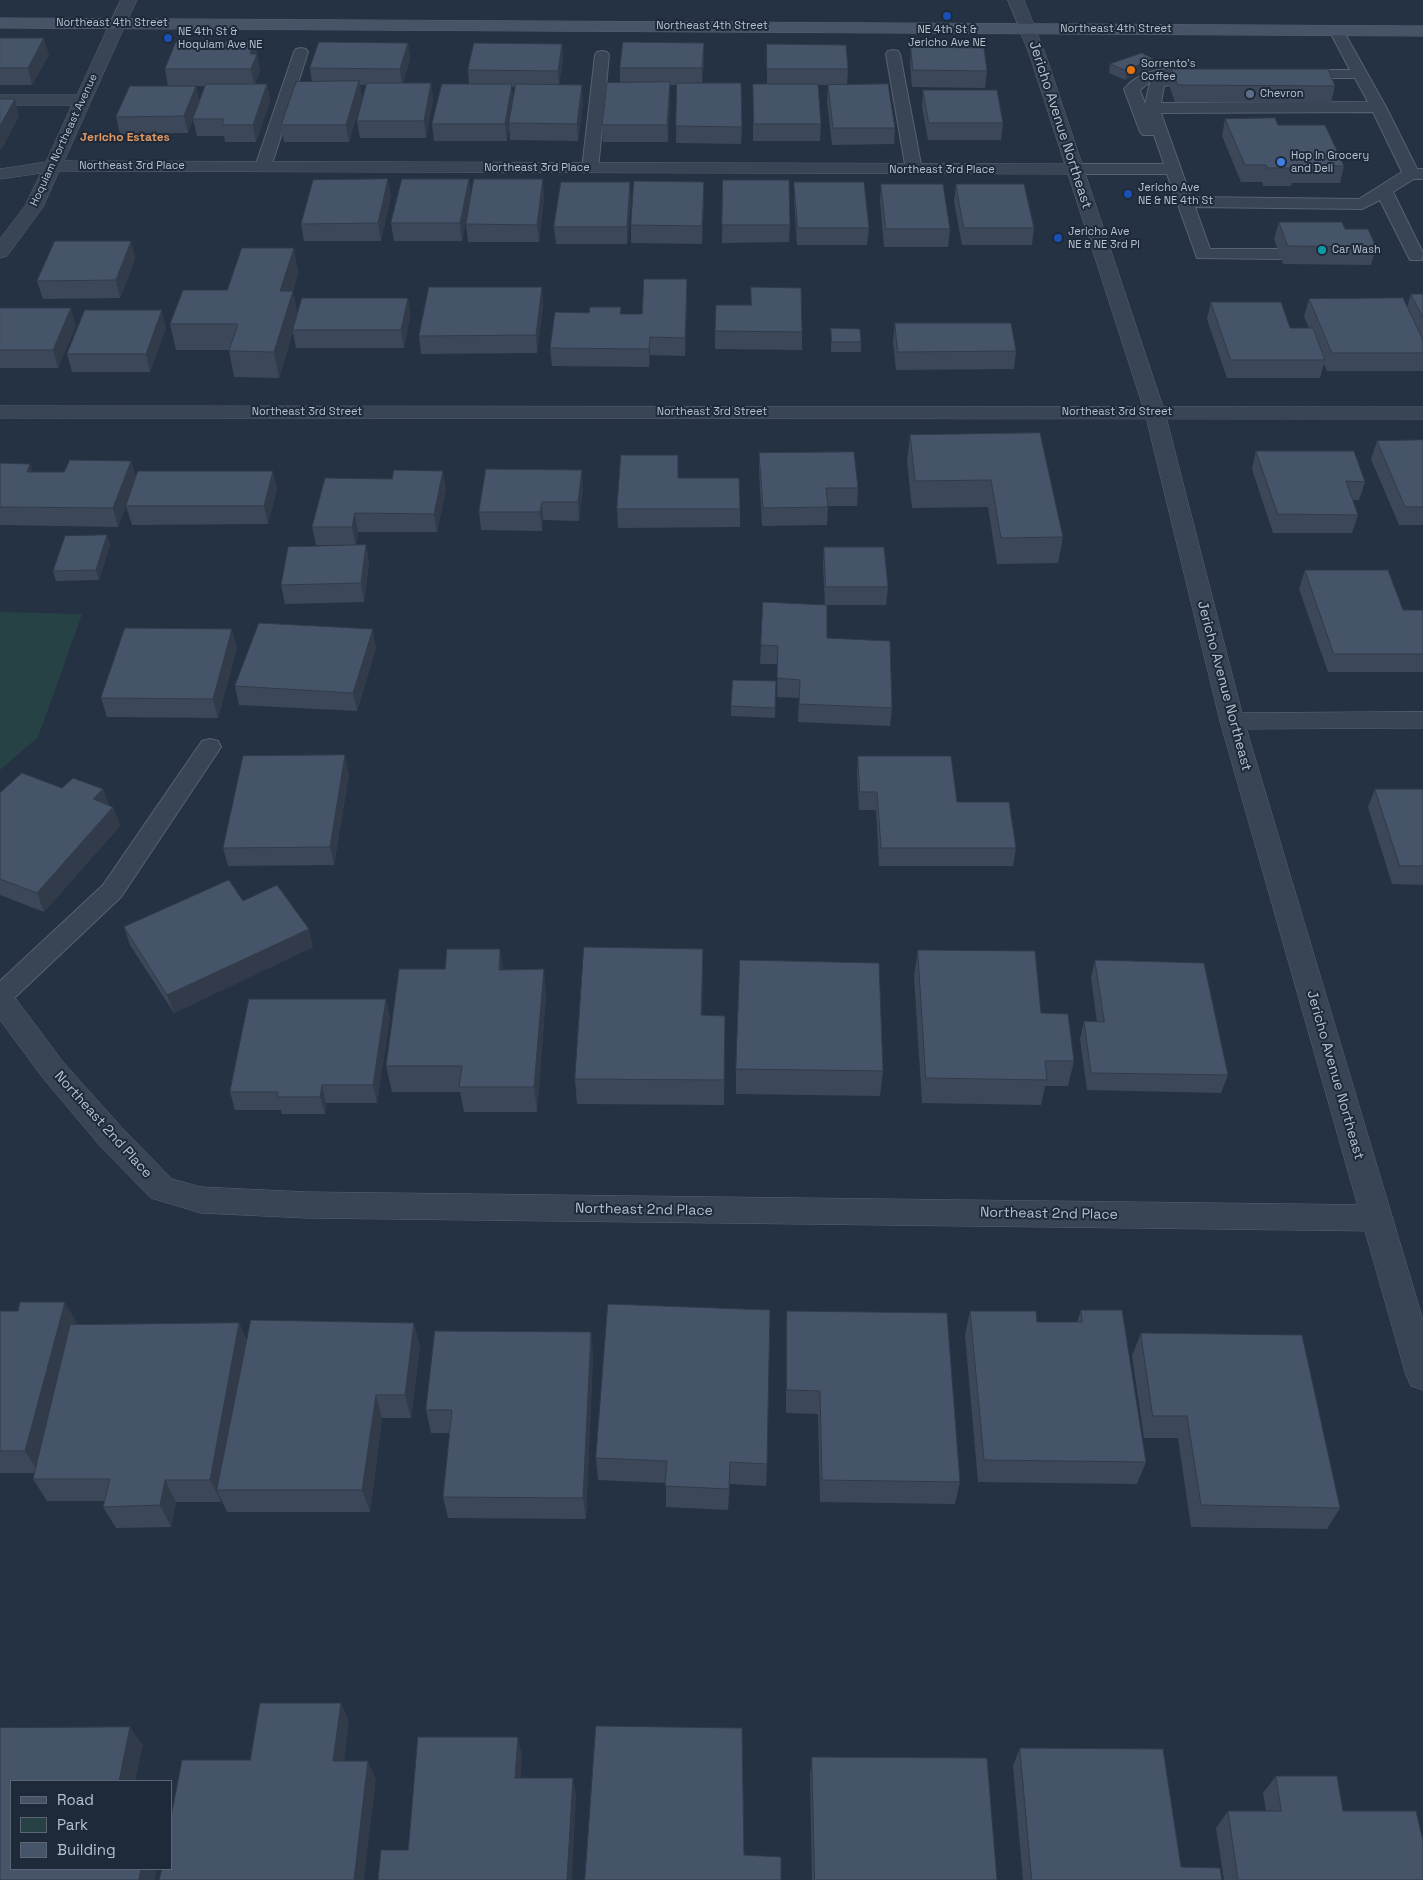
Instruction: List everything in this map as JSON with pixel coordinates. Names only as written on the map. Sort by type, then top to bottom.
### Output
[{"type":"main road","name":"Northeast 4th Street","points":[[0,23],[1423,31]]},
{"type":"street","name":"Hoquiam Northeast Avenue","points":[[0,252],[34,207],[51,166],[129,0]]},
{"type":"street","name":"Jericho Avenue Northeast","points":[[1016,0],[1038,56],[1155,413],[1232,721],[1423,1375]]},
{"type":"street","points":[[0,100],[82,100]]},
{"type":"street","name":"Northeast 3rd Place","points":[[0,174],[51,166],[1075,170]]},
{"type":"street","name":"Northeast 3rd Street","points":[[0,412],[1423,413]]},
{"type":"street","points":[[1232,721],[1423,720]]},
{"type":"street","name":"Northeast 2nd Place","points":[[0,998],[53,1070],[112,1138],[156,1183],[162,1189],[200,1200],[307,1205],[1377,1218]]},
{"type":"lane","points":[[1184,202],[1362,204],[1417,174],[1336,30]]},
{"type":"lane","points":[[263,167],[301,52]]},
{"type":"lane","points":[[893,54],[914,170]]},
{"type":"lane","points":[[590,169],[602,55]]},
{"type":"lane","points":[[1168,169],[1152,108],[1157,83],[1209,74],[1172,72],[1145,78],[1132,89],[1168,169],[1184,202],[1203,254],[1280,254]]},
{"type":"lane","points":[[1282,74],[1360,74]]},
{"type":"lane","points":[[1152,108],[1378,107]]},
{"type":"lane","points":[[1075,170],[1168,169]]},
{"type":"lane","points":[[1384,191],[1416,256]]},
{"type":"lane","points":[[0,998],[112,891],[210,746]]},
{"type":"green space","points":[[0,612],[82,614],[38,737],[0,770]]},
{"type":"building","points":[[0,38],[44,38],[28,68],[0,68]]},
{"type":"building","points":[[176,42],[255,42],[250,54],[257,54],[251,69],[165,69]]},
{"type":"building","points":[[319,42],[408,43],[400,69],[310,68]]},
{"type":"building","points":[[623,42],[704,43],[702,68],[620,68]]},
{"type":"building","points":[[474,43],[562,44],[558,71],[468,70]]},
{"type":"building","points":[[767,44],[846,45],[848,69],[767,69]]},
{"type":"building","points":[[911,47],[984,48],[987,71],[913,70]]},
{"type":"building","points":[[1142,53],[1155,60],[1142,63],[1127,71],[1110,64]]},
{"type":"building","points":[[1172,69],[1328,69],[1335,86],[1178,85]]},
{"type":"building","points":[[359,81],[346,125],[281,125],[296,82]]},
{"type":"building","points":[[670,82],[667,125],[602,125],[607,83]]},
{"type":"building","points":[[367,83],[431,83],[424,121],[357,121]]},
{"type":"building","points":[[677,83],[741,83],[742,127],[676,126]]},
{"type":"building","points":[[206,84],[267,84],[253,125],[222,125],[224,119],[193,119]]},
{"type":"building","points":[[442,84],[512,84],[505,124],[432,124]]},
{"type":"building","points":[[516,84],[582,85],[577,124],[509,123]]},
{"type":"building","points":[[753,84],[818,84],[821,124],[754,124]]},
{"type":"building","points":[[888,84],[895,128],[833,128],[828,85]]},
{"type":"building","points":[[130,86],[196,86],[184,116],[116,117]]},
{"type":"building","points":[[923,90],[997,90],[1003,123],[929,123]]},
{"type":"building","points":[[0,99],[15,99],[0,126]]},
{"type":"building","points":[[1275,118],[1278,125],[1325,125],[1344,166],[1267,168],[1266,165],[1245,165],[1225,119]]},
{"type":"building","points":[[388,179],[378,223],[301,224],[313,180]]},
{"type":"building","points":[[402,179],[469,179],[460,223],[391,223]]},
{"type":"building","points":[[474,179],[543,179],[537,225],[466,224]]},
{"type":"building","points":[[723,180],[789,180],[790,225],[722,225]]},
{"type":"building","points":[[634,181],[704,182],[702,226],[631,225]]},
{"type":"building","points":[[561,182],[630,182],[627,227],[554,227]]},
{"type":"building","points":[[794,182],[864,182],[869,228],[798,228]]},
{"type":"building","points":[[881,184],[943,184],[950,229],[886,229]]},
{"type":"building","points":[[956,184],[1024,184],[1034,228],[964,228]]},
{"type":"building","points":[[1279,222],[1342,222],[1345,229],[1368,229],[1376,247],[1288,246]]},
{"type":"building","points":[[55,241],[131,241],[116,280],[37,281]]},
{"type":"building","points":[[242,248],[294,248],[280,291],[293,291],[274,352],[229,351],[238,324],[170,324],[183,290],[227,290]]},
{"type":"building","points":[[644,279],[687,279],[685,338],[650,337],[649,349],[550,348],[555,312],[589,313],[590,307],[621,307],[620,314],[642,314]]},
{"type":"building","points":[[429,287],[542,287],[536,335],[419,336]]},
{"type":"building","points":[[751,287],[801,288],[802,332],[715,331],[716,305],[751,305]]},
{"type":"building","points":[[1411,294],[1423,294],[1423,317]]},
{"type":"building","points":[[302,298],[408,298],[401,330],[293,330]]},
{"type":"building","points":[[1403,298],[1423,340],[1423,353],[1332,353],[1309,299]]},
{"type":"building","points":[[1211,302],[1281,302],[1290,328],[1313,328],[1325,360],[1231,360]]},
{"type":"building","points":[[0,308],[71,308],[53,350],[0,350]]},
{"type":"building","points":[[85,310],[162,310],[146,354],[67,354]]},
{"type":"building","points":[[895,323],[1011,323],[1016,351],[898,352]]},
{"type":"building","points":[[831,328],[860,329],[861,342],[832,342]]},
{"type":"building","points":[[1040,433],[1063,537],[1001,538],[991,480],[915,481],[910,435]]},
{"type":"building","points":[[1423,440],[1423,507],[1405,507],[1377,441]]},
{"type":"building","points":[[1256,451],[1354,451],[1365,482],[1346,481],[1358,515],[1278,514]]},
{"type":"building","points":[[854,452],[858,488],[826,488],[828,507],[763,508],[759,453]]},
{"type":"building","points":[[621,455],[678,455],[678,478],[739,478],[740,509],[617,509]]},
{"type":"building","points":[[70,460],[131,461],[113,508],[0,507],[0,463],[30,464],[27,472],[64,472]]},
{"type":"building","points":[[486,469],[582,470],[578,502],[542,502],[540,512],[479,512]]},
{"type":"building","points":[[394,470],[443,471],[434,514],[355,513],[352,527],[312,527],[325,478],[392,479]]},
{"type":"building","points":[[138,471],[273,471],[264,506],[126,506]]},
{"type":"building","points":[[107,535],[96,570],[53,571],[65,536]]},
{"type":"building","points":[[366,545],[361,583],[281,585],[288,547]]},
{"type":"building","points":[[824,547],[884,547],[888,587],[826,587]]},
{"type":"building","points":[[1305,570],[1388,570],[1403,610],[1423,610],[1423,654],[1334,654]]},
{"type":"building","points":[[763,602],[827,605],[827,638],[890,641],[892,708],[799,704],[800,680],[777,678],[778,646],[761,645]]},
{"type":"building","points":[[259,623],[373,629],[353,693],[235,686]]},
{"type":"building","points":[[125,628],[232,629],[213,699],[101,698]]},
{"type":"building","points":[[733,680],[776,681],[775,708],[731,706]]},
{"type":"building","points":[[345,755],[330,847],[223,848],[243,756]]},
{"type":"building","points":[[858,756],[951,756],[957,802],[1009,802],[1016,848],[881,848],[877,792],[860,792]]},
{"type":"building","points":[[22,773],[62,788],[73,778],[103,789],[93,799],[113,807],[37,893],[0,879],[0,793]]},
{"type":"building","points":[[1375,789],[1423,789],[1423,866],[1400,866]]},
{"type":"building","points":[[229,880],[243,901],[277,885],[309,929],[167,995],[124,927]]},
{"type":"building","points":[[584,947],[703,949],[701,1015],[725,1016],[724,1080],[575,1079]]},
{"type":"building","points":[[447,949],[500,949],[499,970],[544,969],[534,1087],[459,1087],[462,1066],[386,1066],[399,969],[445,969]]},
{"type":"building","points":[[918,950],[1035,951],[1041,1013],[1068,1014],[1074,1061],[1045,1061],[1047,1080],[926,1078]]},
{"type":"building","points":[[740,960],[879,963],[883,1071],[736,1069]]},
{"type":"building","points":[[1095,960],[1204,963],[1228,1075],[1091,1073],[1084,1021],[1104,1022]]},
{"type":"building","points":[[249,999],[386,999],[373,1085],[322,1085],[320,1097],[277,1097],[278,1092],[230,1092]]},
{"type":"building","points":[[20,1302],[65,1302],[25,1451],[0,1451],[0,1311],[18,1311]]},
{"type":"building","points":[[608,1304],[770,1310],[767,1464],[730,1462],[729,1489],[665,1486],[667,1461],[596,1458]]},
{"type":"building","points":[[1081,1310],[1122,1310],[1146,1462],[984,1460],[970,1311],[1036,1311],[1037,1322],[1082,1322]]},
{"type":"building","points":[[787,1311],[947,1313],[960,1482],[822,1480],[820,1391],[787,1390]]},
{"type":"building","points":[[251,1320],[414,1323],[405,1395],[376,1395],[362,1490],[217,1490]]},
{"type":"building","points":[[239,1323],[210,1480],[165,1480],[160,1505],[103,1507],[110,1479],[33,1479],[70,1325]]},
{"type":"building","points":[[435,1331],[591,1332],[583,1498],[443,1497],[452,1410],[426,1410]]},
{"type":"building","points":[[1141,1333],[1302,1335],[1340,1508],[1201,1505],[1187,1416],[1153,1416]]},
{"type":"building","points":[[260,1703],[341,1703],[333,1761],[368,1761],[354,1880],[159,1880],[162,1870],[172,1870],[172,1812],[182,1760],[250,1760]]},
{"type":"building","points":[[596,1726],[742,1728],[744,1855],[781,1857],[781,1880],[585,1880]]},
{"type":"building","points":[[130,1727],[119,1780],[10,1780],[10,1870],[141,1870],[139,1880],[0,1880],[0,1728]]},
{"type":"building","points":[[418,1737],[518,1737],[515,1778],[573,1778],[567,1880],[378,1880],[381,1850],[408,1850]]},
{"type":"building","points":[[1020,1748],[1163,1749],[1181,1867],[1220,1868],[1222,1880],[1032,1880]]},
{"type":"building","points":[[812,1757],[987,1758],[997,1880],[815,1880]]},
{"type":"building","points":[[1276,1776],[1337,1776],[1343,1811],[1416,1811],[1423,1841],[1423,1880],[1238,1880],[1228,1811],[1281,1811]]},
{"type":"place","name":"NE 4th St & Jericho Ave NE","points":[[947,16]]},
{"type":"place","name":"NE 4th St & Hoquiam Ave NE","points":[[168,38]]},
{"type":"place","name":"Sorrento's Coffee","points":[[1131,70]]},
{"type":"place","name":"Chevron","points":[[1250,94]]},
{"type":"place","name":"Hop In Grocery and Deli","points":[[1281,162]]},
{"type":"place","name":"Jericho Ave NE & NE 4th St","points":[[1128,194]]},
{"type":"place","name":"Jericho Ave NE & NE 3rd Pl","points":[[1058,238]]},
{"type":"place","name":"Car Wash","points":[[1322,250]]},
{"type":"district","name":"Jericho Estates","points":[[125,138]]}]
